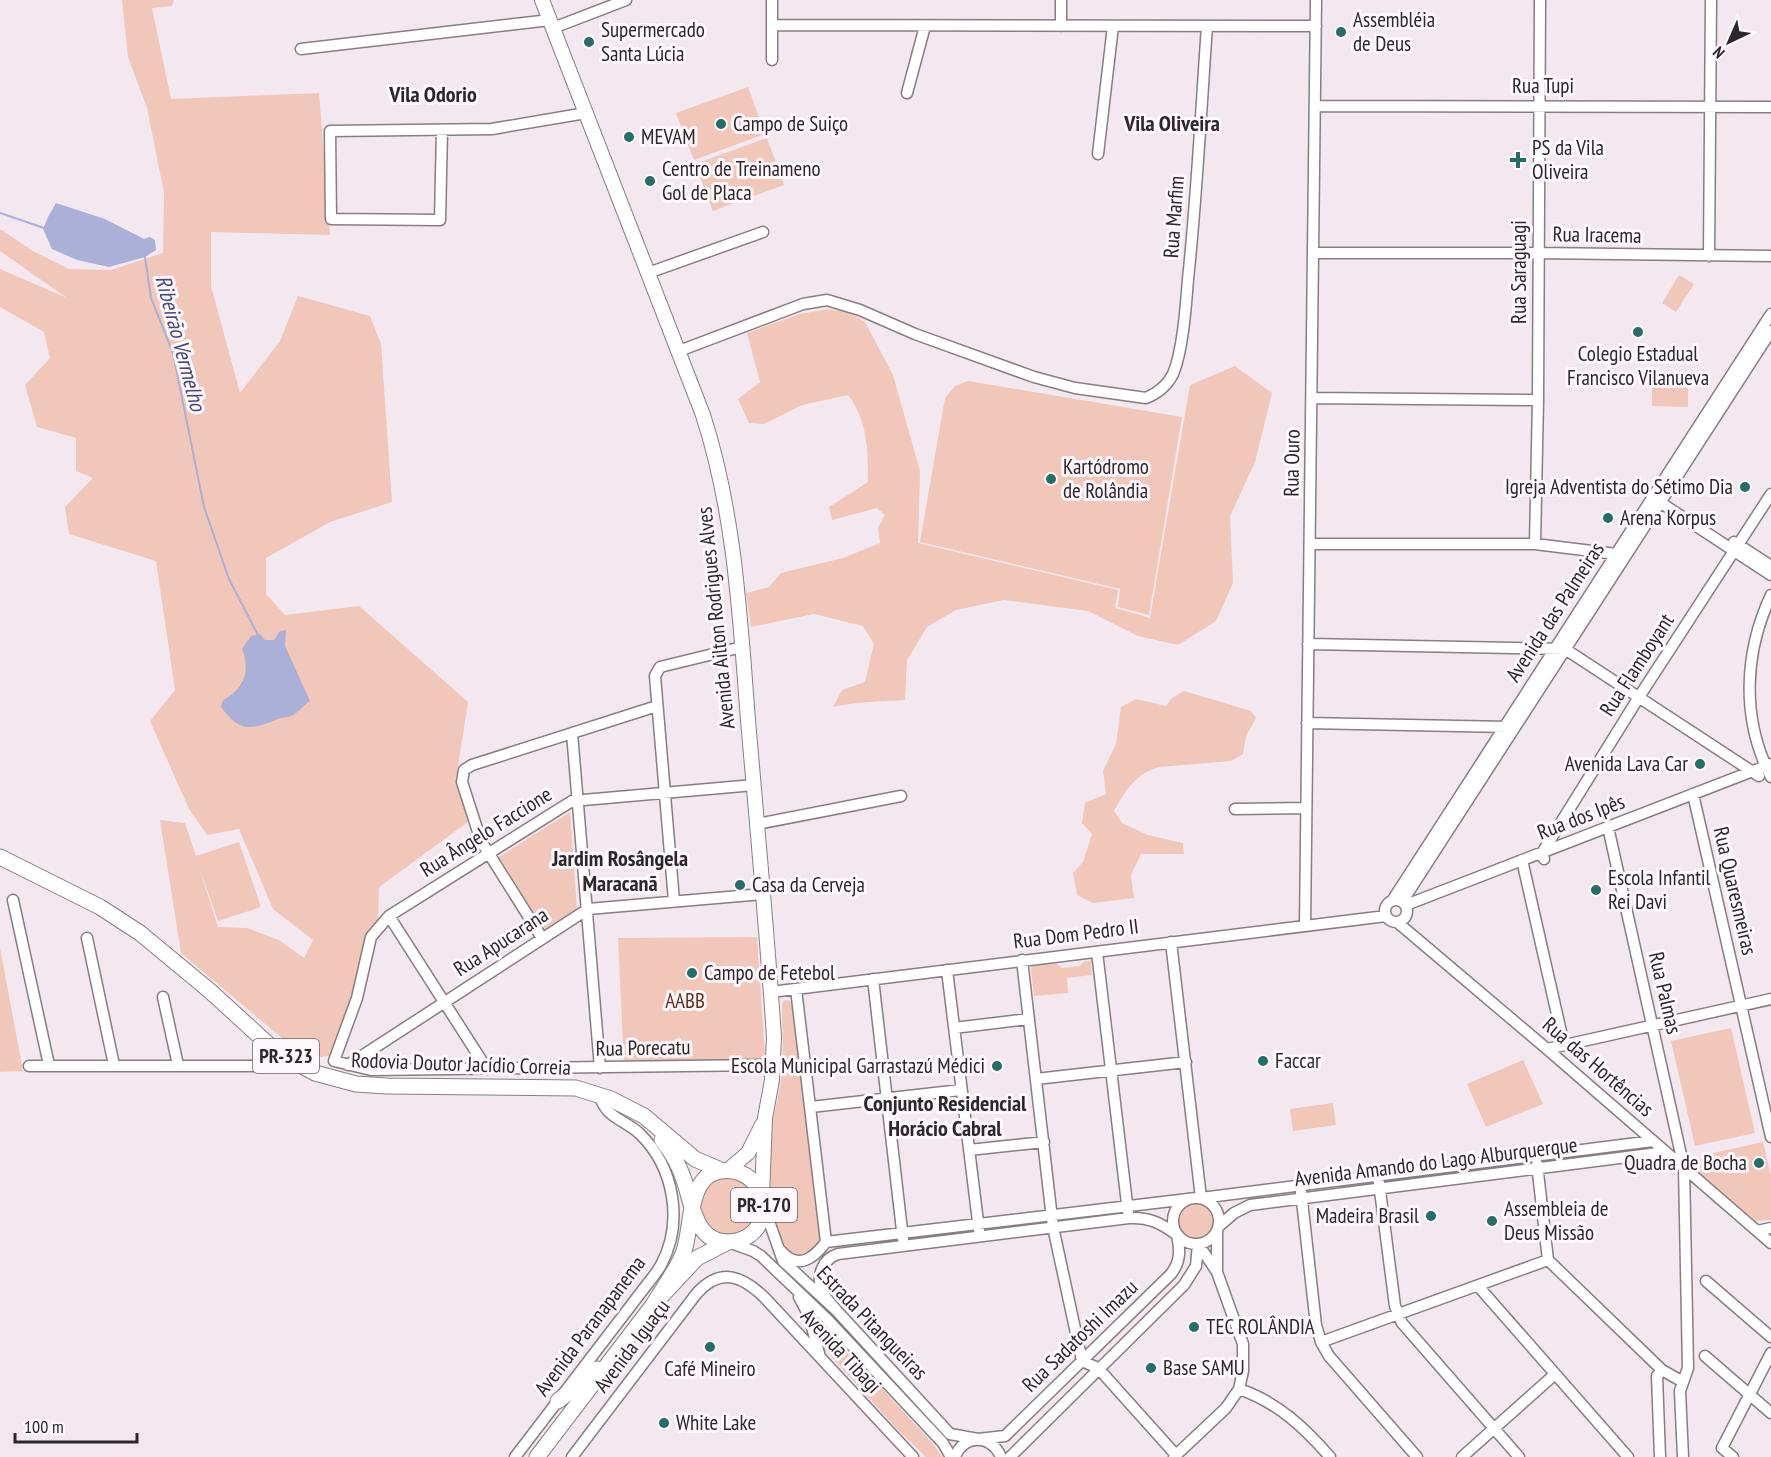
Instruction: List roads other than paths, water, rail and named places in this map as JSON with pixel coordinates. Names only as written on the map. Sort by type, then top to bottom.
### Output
[{"type":"highway","name":"Rodovia Doutor Jacídio Correia","points":[[0,857],[100,907],[140,933],[280,1053],[315,1072],[356,1084],[387,1086],[576,1088],[597,1094],[644,1116],[695,1158],[726,1171]]},
{"type":"highway","name":"Rodovia Doutor Jacídio Correia","points":[[627,1107],[659,1136],[674,1156],[684,1179],[692,1208]]},
{"type":"highway","name":"PR-170","points":[[537,1457],[653,1305],[698,1258],[728,1242],[744,1238],[752,1233],[762,1220],[763,1202],[757,1185],[748,1176],[740,1172],[726,1171],[708,1177],[701,1183],[693,1196],[682,1255],[653,1305]]},
{"type":"highway","name":"PR-170","points":[[692,1208],[699,1226],[706,1234],[714,1239],[728,1242]]},
{"type":"highway","points":[[558,1401],[614,1356]]},
{"type":"main road","name":"Avenida Ailton Rodrigues Alves","points":[[542,0],[703,415],[719,473],[735,565],[771,992],[773,1065],[771,1092],[765,1118]]},
{"type":"main road","points":[[726,1171],[748,1153],[765,1118]]},
{"type":"main road","points":[[763,1202],[765,1118]]},
{"type":"street","points":[[301,49],[551,24],[626,0]]},
{"type":"street","points":[[772,0],[772,60]]},
{"type":"street","points":[[1061,0],[1061,26]]},
{"type":"street","name":"Rua Ouro","points":[[1305,926],[1316,0]]},
{"type":"street","name":"Rua Saraguagi","points":[[1535,544],[1540,0]]},
{"type":"street","points":[[1709,256],[1711,0]]},
{"type":"street","points":[[772,25],[1316,26]]},
{"type":"street","points":[[907,93],[925,26]]},
{"type":"street","points":[[1098,154],[1113,26]]},
{"type":"street","name":"Rua Marfim","points":[[679,351],[803,304],[827,300],[860,310],[935,341],[1035,377],[1075,388],[1146,398],[1162,389],[1173,373],[1185,314],[1207,26]]},
{"type":"street","name":"Rua Tupi","points":[[1315,106],[1771,107]]},
{"type":"street","points":[[442,130],[440,220],[332,219],[330,131],[492,129],[586,113]]},
{"type":"street","points":[[648,273],[763,232]]},
{"type":"street","name":"Rua Iracema","points":[[1314,253],[1771,256]]},
{"type":"street","name":"Avenida das Palmeiras","points":[[1560,648],[1616,554],[1658,497],[1771,314]]},
{"type":"street","name":"Avenida das Palmeiras","points":[[1402,905],[1509,727],[1658,497],[1771,331]]},
{"type":"street","points":[[1312,398],[1538,400]]},
{"type":"street","name":"Rua Flamboyant","points":[[1543,856],[1639,697],[1771,494]]},
{"type":"street","points":[[1658,497],[1736,547],[1771,566]]},
{"type":"street","points":[[1310,544],[1535,544],[1616,554]]},
{"type":"street","points":[[1736,547],[1771,575]]},
{"type":"street","points":[[1766,771],[1753,723],[1749,679],[1756,634],[1771,595]]},
{"type":"street","points":[[1308,644],[1560,648],[1766,771]]},
{"type":"street","points":[[674,901],[655,676],[660,667],[742,647]]},
{"type":"street","points":[[542,938],[487,853],[462,782],[464,770],[472,765],[657,706]]},
{"type":"street","points":[[1307,723],[1509,727]]},
{"type":"street","points":[[572,734],[600,1068]]},
{"type":"street","name":"Rua dos Ipês","points":[[1402,905],[1543,856],[1766,771]]},
{"type":"street","name":"Rua Ângelo Faccione","points":[[334,1061],[357,998],[370,937],[389,916],[565,805],[578,800],[754,785]]},
{"type":"street","points":[[757,824],[901,796]]},
{"type":"street","name":"Rua Quaresmeiras","points":[[1694,798],[1771,1137]]},
{"type":"street","points":[[1235,809],[1306,808]]},
{"type":"street","name":"Rua Palmas","points":[[1609,830],[1684,1168],[1688,1368],[1680,1391],[1683,1457]]},
{"type":"street","points":[[1523,863],[1564,1045]]},
{"type":"street","name":"Rua Apucarana","points":[[348,1065],[588,909],[763,894]]},
{"type":"street","points":[[13,900],[49,1065]]},
{"type":"street","points":[[1386,915],[1386,907],[1402,905],[1406,918],[1397,922]]},
{"type":"street","name":"Rua Dom Pedro II","points":[[771,992],[1386,915]]},
{"type":"street","name":"Rua das Hortências","points":[[1386,915],[1547,1049],[1771,1243]]},
{"type":"street","points":[[389,916],[487,1069]]},
{"type":"street","points":[[87,938],[114,1065]]},
{"type":"street","points":[[1171,942],[1201,1198]]},
{"type":"street","points":[[1097,952],[1129,1218]]},
{"type":"street","points":[[1022,960],[1052,1222],[1082,1361],[1098,1368],[1175,1456],[1226,1408],[1239,1389],[1243,1371],[1243,1344],[1217,1272],[1198,1244]]},
{"type":"street","points":[[947,970],[979,1236]]},
{"type":"street","points":[[873,979],[903,1240]]},
{"type":"street","points":[[796,989],[826,1242]]},
{"type":"street","points":[[163,997],[178,1065]]},
{"type":"street","points":[[1547,1049],[1771,999]]},
{"type":"street","points":[[954,1028],[1029,1019]]},
{"type":"street","points":[[29,1066],[269,1066],[280,1053]]},
{"type":"street","name":"Rua Porecatu","points":[[334,1061],[371,1070],[773,1065]]},
{"type":"street","points":[[1036,1080],[1186,1062]]},
{"type":"street","points":[[811,1107],[961,1090]]},
{"type":"street","name":"Avenida Paranapanema","points":[[514,1457],[661,1266],[668,1246],[672,1228],[673,1201],[663,1164],[652,1146],[638,1131],[610,1113],[597,1094]]},
{"type":"street","name":"Avenida Amando do Lago Alburquerque","points":[[1201,1198],[1653,1141]]},
{"type":"street","points":[[969,1150],[1044,1142]]},
{"type":"street","name":"Avenida Amando do Lago Alburquerque","points":[[1217,1229],[1234,1213],[1250,1205],[1666,1152]]},
{"type":"street","points":[[1536,1157],[1548,1260],[1662,1370],[1683,1382]]},
{"type":"street","points":[[1378,1176],[1398,1315],[1407,1330],[1519,1457]]},
{"type":"street","points":[[1301,1186],[1316,1325],[1321,1342],[1329,1356],[1417,1457]]},
{"type":"street","points":[[776,1245],[785,1255],[802,1262],[812,1258],[826,1242],[979,1236],[1127,1205],[1201,1198],[1210,1203],[1219,1218],[1217,1272]]},
{"type":"street","points":[[1177,1235],[1173,1222],[1174,1212],[1188,1199]]},
{"type":"street","name":"Estrada Pitangueiras","points":[[763,1202],[783,1261],[837,1311],[950,1434],[978,1439]]},
{"type":"street","points":[[837,1311],[822,1292],[820,1279],[823,1265],[830,1257],[838,1254],[978,1224],[1143,1217],[1154,1220],[1184,1241],[1198,1244],[1211,1239],[1217,1229]]},
{"type":"street","points":[[1757,1232],[1771,1228]]},
{"type":"street","name":"Rua Sadatoshi Imazu","points":[[978,1439],[1005,1436],[1176,1268],[1180,1252],[1177,1235]]},
{"type":"street","name":"Estrada Pitangueiras","points":[[728,1242],[761,1256],[826,1317],[943,1443],[951,1457]]},
{"type":"street","name":"Rua Sadatoshi Imazu","points":[[1010,1457],[1184,1285],[1196,1266],[1198,1244]]},
{"type":"street","points":[[1321,1342],[1548,1260]]},
{"type":"street","name":"Avenida Tibagi","points":[[735,1277],[752,1286],[913,1457]]},
{"type":"street","name":"Avenida Iguaçu","points":[[572,1457],[703,1287],[719,1278],[735,1277]]},
{"type":"street","points":[[1706,1281],[1771,1337]]},
{"type":"street","points":[[790,1284],[809,1316],[820,1357]]},
{"type":"street","points":[[1478,1286],[1628,1457]]},
{"type":"street","points":[[1733,1457],[1722,1448],[1771,1353]]},
{"type":"street","points":[[1705,1356],[1771,1413]]},
{"type":"street","points":[[1660,1457],[1657,1376],[1662,1370]]},
{"type":"street","points":[[1462,1457],[1554,1375]]},
{"type":"street","points":[[1239,1389],[1268,1401],[1284,1412],[1315,1439],[1330,1457]]},
{"type":"street","points":[[955,1457],[964,1443],[978,1439],[991,1443],[1001,1457]]},
{"type":"water","points":[[56,203],[105,219],[144,239],[150,237],[155,240],[156,250],[145,257],[109,267],[77,260],[52,249],[43,229]]},
{"type":"water","points":[[286,630],[285,646],[310,701],[289,717],[253,727],[240,725],[221,707],[223,700],[241,685],[244,678],[246,664],[242,649],[251,636],[260,634],[265,640],[274,640],[280,631]]},
{"type":"waterway","name":"Ribeirão Vermelho","points":[[0,213],[47,229]]},
{"type":"waterway","name":"Ribeirão Vermelho","points":[[145,257],[151,298],[173,353],[204,507],[229,579],[259,637]]},
{"type":"place","name":"Assembléia de Deus","points":[[1341,32]]},
{"type":"place","name":"Supermercado Santa Lúcia","points":[[589,42]]},
{"type":"place","name":"Campo de Suiço","points":[[721,124]]},
{"type":"place","name":"MEVAM","points":[[629,137]]},
{"type":"place","name":"PS da Vila Oliveira","points":[[1518,160]]},
{"type":"place","name":"Centro de Treinameno Gol de Placa","points":[[650,181]]},
{"type":"place","name":"Colegio Estadual Francisco Vilanueva","points":[[1638,332]]},
{"type":"place","name":"Kartódromo de Rolândia","points":[[1051,479]]},
{"type":"place","name":"Igreja Adventista do Sétimo Dia","points":[[1745,487]]},
{"type":"place","name":"Arena Korpus","points":[[1608,518]]},
{"type":"place","name":"Avenida Lava Car","points":[[1700,764]]},
{"type":"place","name":"Casa da Cerveja","points":[[740,885]]},
{"type":"place","name":"Escola Infantil Rei Davi","points":[[1596,890]]},
{"type":"place","name":"Campo de Fetebol","points":[[692,973]]},
{"type":"place","name":"Faccar","points":[[1263,1061]]},
{"type":"place","name":"Escola Municipal Garrastazú Médici","points":[[997,1066]]},
{"type":"place","name":"Quadra de Bocha","points":[[1759,1163]]},
{"type":"place","name":"Madeira Brasil","points":[[1431,1216]]},
{"type":"place","name":"Assembleia de Deus Missão","points":[[1492,1221]]},
{"type":"place","name":"TEC ROLÂNDIA","points":[[1194,1327]]},
{"type":"place","name":"Café Mineiro","points":[[710,1347]]},
{"type":"place","name":"Base SAMU","points":[[1151,1368]]},
{"type":"place","name":"White Lake","points":[[664,1423]]},
{"type":"district","name":"Vila Odorio","points":[[433,94]]},
{"type":"district","name":"Vila Oliveira","points":[[1172,123]]},
{"type":"district","name":"Jardim Rosângela Maracanã","points":[[620,870]]},
{"type":"district","name":"Conjunto Residencial Horácio Cabral","points":[[945,1116]]},
{"type":"park label","name":"AABB","points":[[685,1001]]}]
